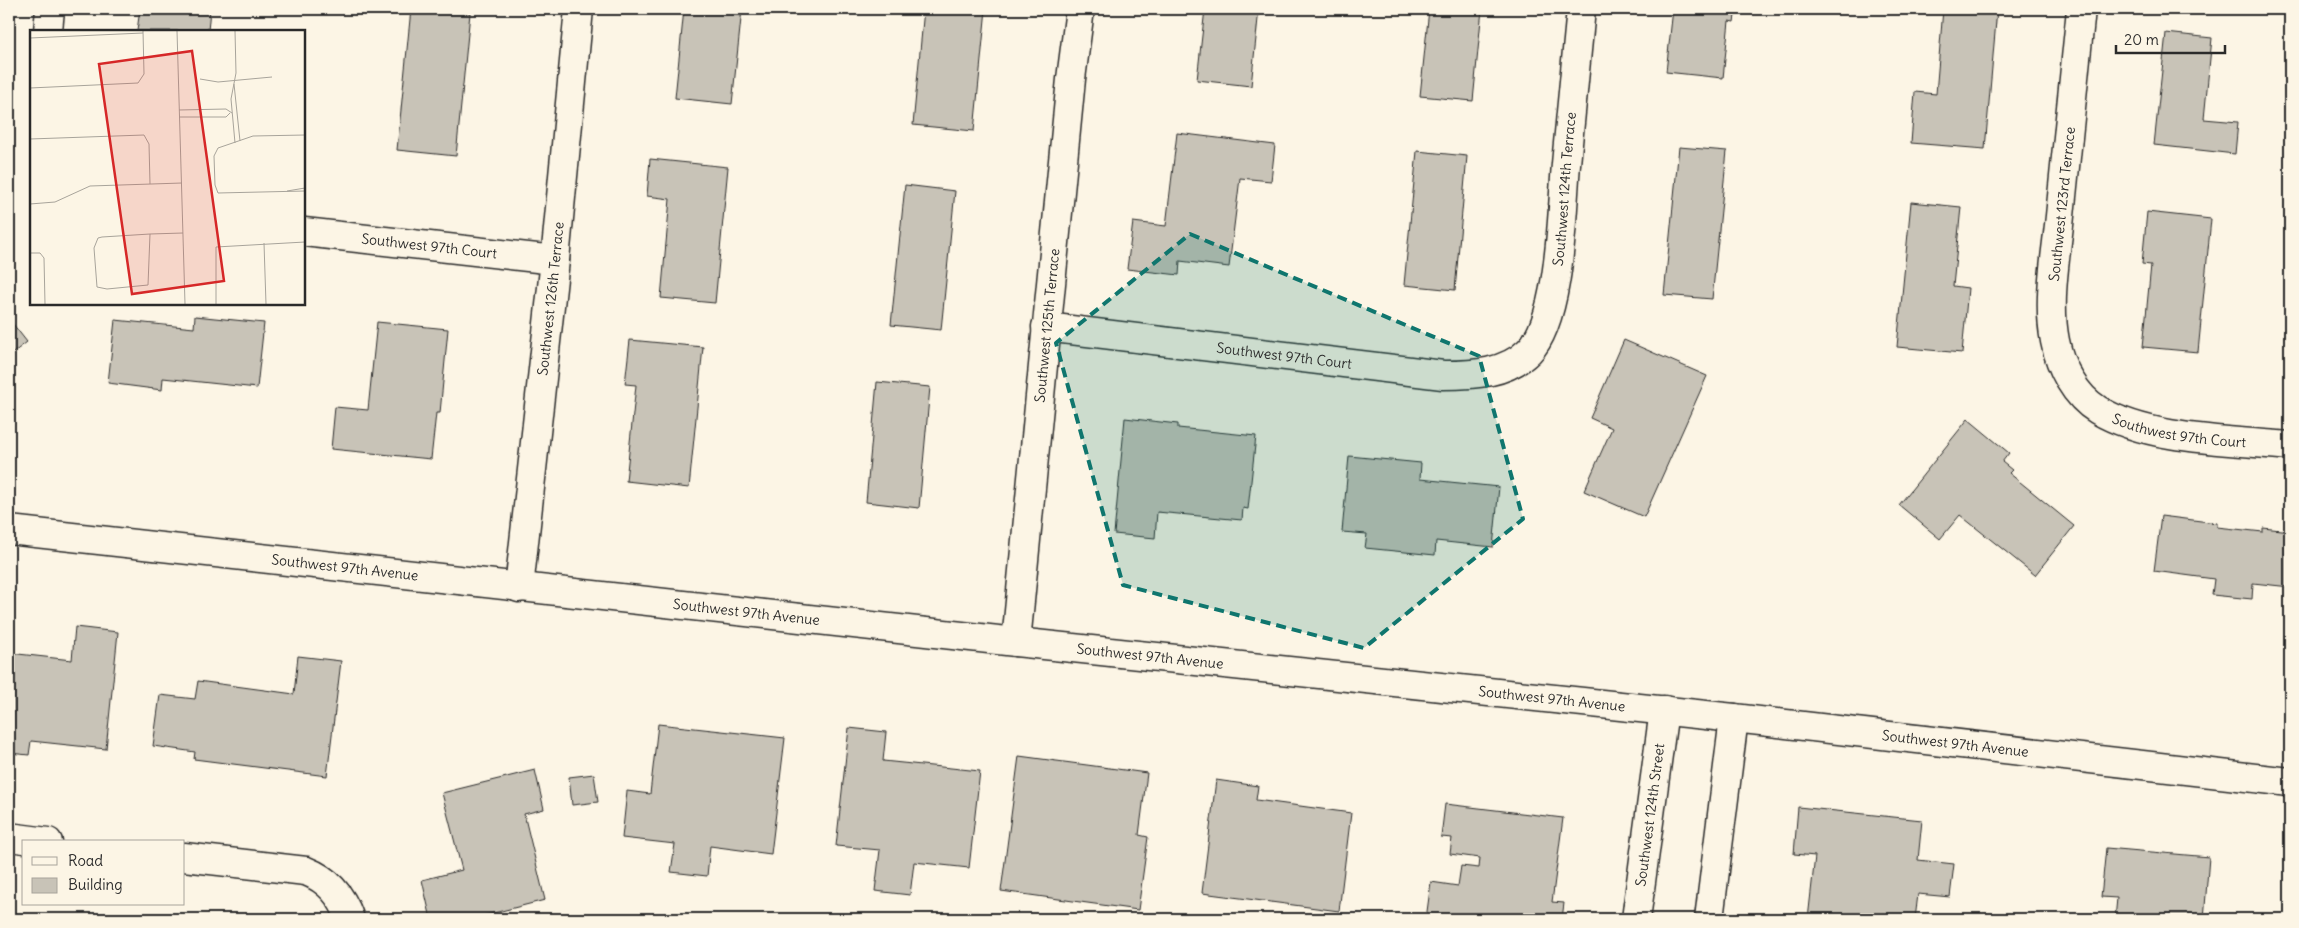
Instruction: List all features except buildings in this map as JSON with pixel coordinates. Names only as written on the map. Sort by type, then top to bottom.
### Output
[{"type":"street","points":[[48,30],[50,9]]},
{"type":"street","name":"Southwest 126th Terrace","points":[[519,588],[555,260],[579,9]]},
{"type":"street","name":"Southwest 125th Terrace","points":[[1016,642],[1070,79],[1080,9]]},
{"type":"street","name":"Southwest 124th Terrace","points":[[1520,358],[1530,350],[1545,322],[1556,276],[1581,9]]},
{"type":"street","name":"Southwest 123rd Terrace","points":[[2079,393],[2064,370],[2058,356],[2052,314],[2081,9]]},
{"type":"street","name":"Southwest 97th Court","points":[[305,232],[555,260]]},
{"type":"street","name":"Southwest 97th Court","points":[[1046,327],[1443,375],[1484,373],[1503,368],[1520,358]]},
{"type":"street","name":"Southwest 97th Court","points":[[2079,393],[2096,409],[2134,426],[2171,434],[2290,446]]},
{"type":"street","name":"Southwest 97th Avenue","points":[[9,530],[519,588],[1664,710],[2290,782]]},
{"type":"street","name":"Southwest 124th Street","points":[[1636,919],[1664,710]]},
{"type":"street","points":[[1710,919],[1734,718]]},
{"type":"street","points":[[9,837],[32,840]]},
{"type":"street","points":[[185,857],[306,871],[318,876],[331,885],[340,896],[350,919]]},
{"type":"highlighted area","points":[[1190,234],[1479,356],[1523,519],[1364,648],[1123,585],[1056,343]]}]
